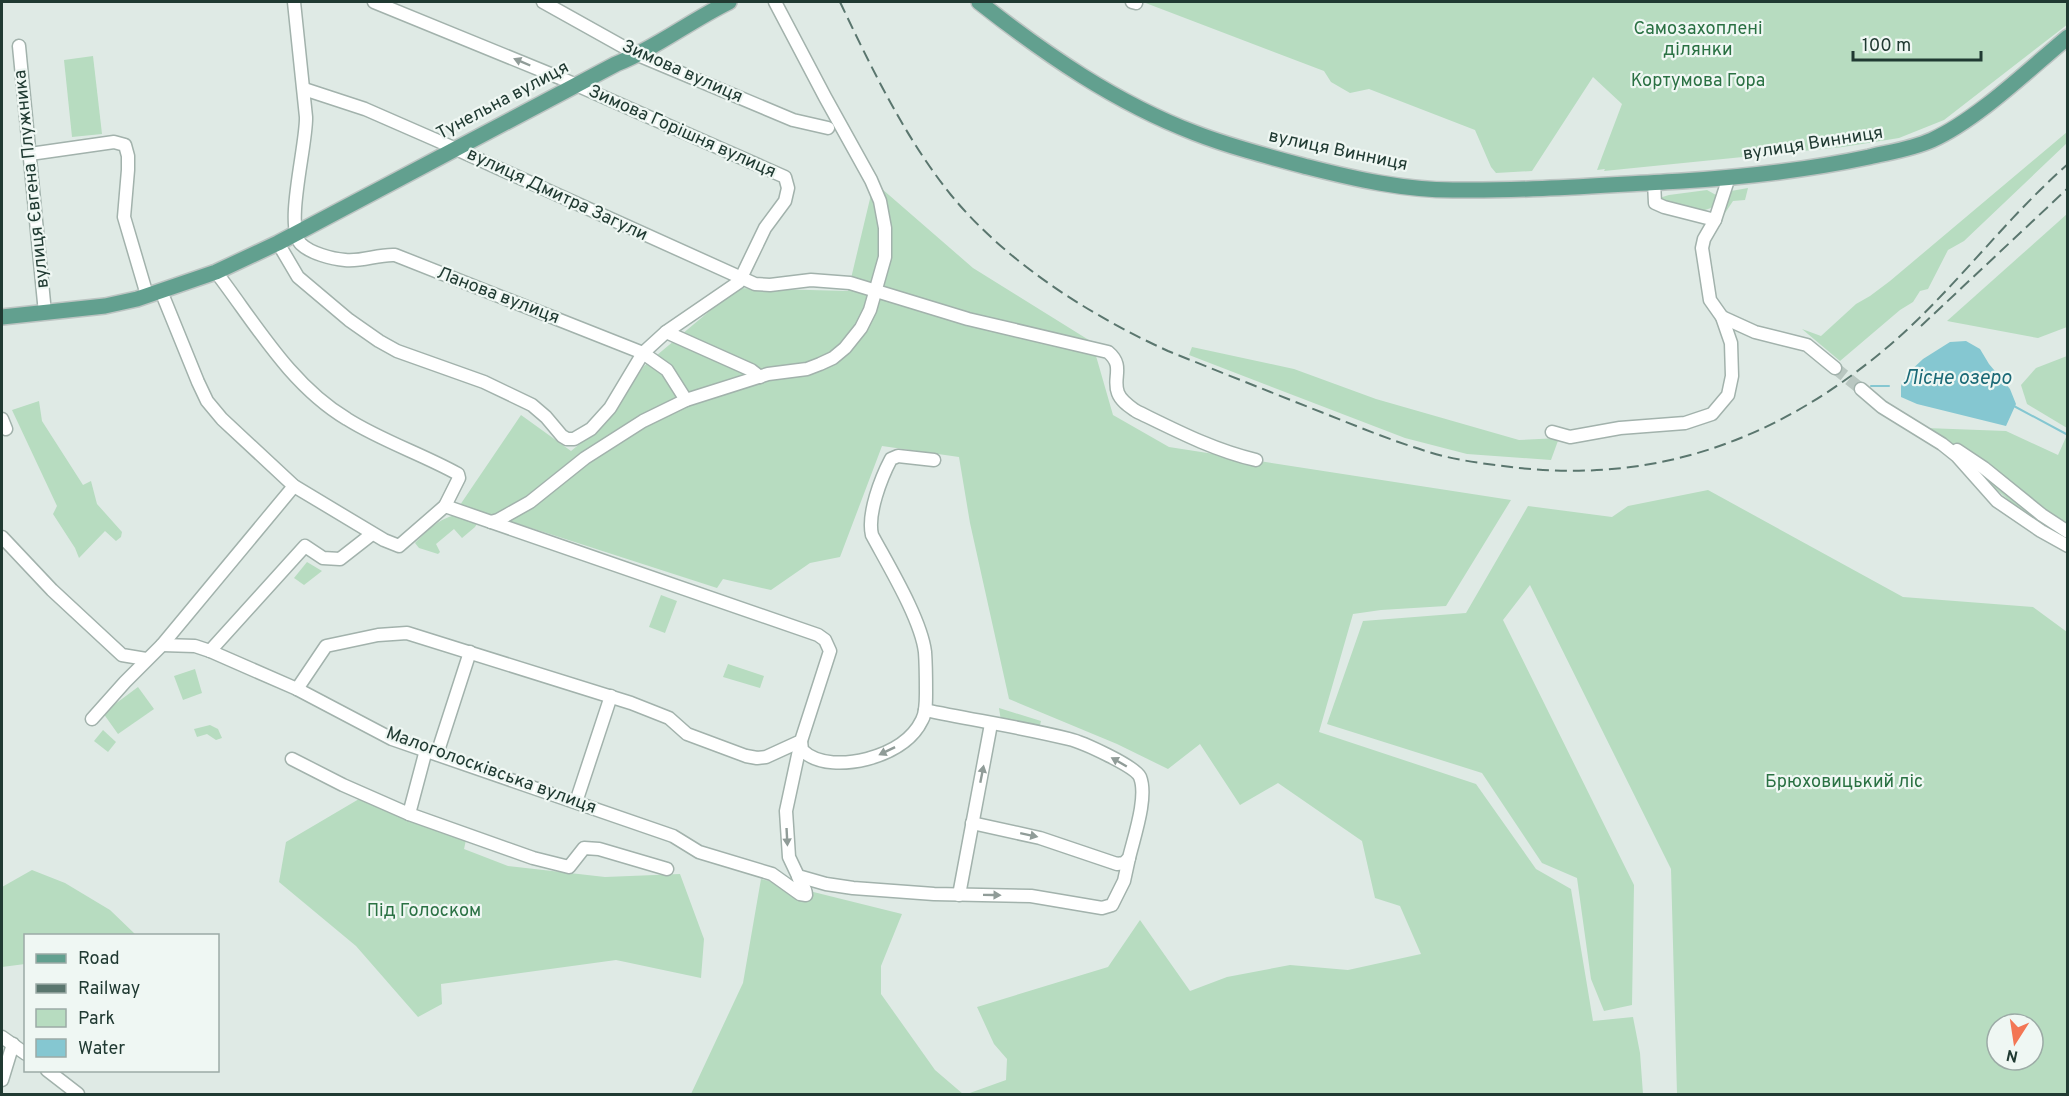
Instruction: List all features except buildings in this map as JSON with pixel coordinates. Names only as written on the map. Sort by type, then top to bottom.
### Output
[{"type":"main road","name":"Тунельна вулиця","points":[[2,317],[105,306],[154,293],[216,272],[278,243],[576,85],[638,55],[729,2]]},
{"type":"main road","name":"вулиця Винниця","points":[[987,3],[1051,55],[1110,93],[1195,134],[1340,175],[1390,185],[1451,190],[1729,177],[1843,162],[1902,150],[1931,141],[1976,113],[2067,37]]},
{"type":"street","points":[[294,2],[307,130],[296,198],[295,234]]},
{"type":"street","name":"Зимова Горішня вулиця","points":[[374,2],[576,85],[785,177],[788,184],[785,201],[765,228],[741,279]]},
{"type":"street","name":"Зимова вулиця","points":[[543,2],[638,55],[793,120],[828,128]]},
{"type":"street","points":[[491,522],[530,502],[585,458],[624,432],[686,400],[760,376],[807,369],[833,358],[861,328],[870,310],[885,257],[885,228],[880,201],[871,180],[774,2]]},
{"type":"street","name":"вулиця Євгена Плужника","points":[[19,46],[45,313]]},
{"type":"street","name":"вулиця Дмитра Загули","points":[[304,89],[365,109],[741,279]]},
{"type":"street","points":[[30,154],[114,142],[124,145],[129,170],[124,217],[154,293],[207,401],[222,419],[294,486],[372,534],[399,546],[445,506],[459,478],[458,474],[391,443],[346,419],[326,404],[306,386],[269,343],[216,272]]},
{"type":"street","name":"вулиця Винниця","points":[[1552,432],[1570,437],[1620,428],[1685,423],[1712,414],[1728,395],[1732,376],[1731,343],[1722,317],[1710,300],[1702,248],[1715,220],[1729,177]]},
{"type":"street","points":[[1654,182],[1655,202],[1664,207],[1715,220]]},
{"type":"street","name":"Ланова вулиця","points":[[295,234],[302,245],[344,260],[395,255],[643,353],[667,369],[686,400]]},
{"type":"street","points":[[278,243],[298,277],[349,320],[397,351],[483,382],[532,405],[585,458]]},
{"type":"street","points":[[567,439],[574,439],[591,429],[610,408],[643,353],[666,332],[730,289],[741,279],[761,285],[811,280],[839,281],[968,319],[1108,352],[1117,365],[1117,392],[1126,404],[1206,445],[1256,460]]},
{"type":"street","points":[[1722,317],[1755,332],[1807,345],[1835,368]]},
{"type":"street","points":[[666,332],[752,370],[760,376]]},
{"type":"street","points":[[1861,389],[1882,407],[1942,444],[1968,457],[2067,532]]},
{"type":"street","points":[[1942,444],[1957,456],[1997,501],[2067,546]]},
{"type":"street","points":[[801,741],[802,750],[815,758],[853,763],[877,756],[899,744],[907,739],[923,720],[925,650],[914,618],[872,535],[870,525],[871,514],[891,459],[898,456],[934,460]]},
{"type":"street","points":[[92,719],[146,659],[162,645],[294,486]]},
{"type":"street","points":[[445,506],[818,635],[825,640],[830,651],[801,741],[786,811],[789,857],[798,876],[826,884],[853,888],[959,895],[1031,896],[1102,908],[1112,905],[1120,893],[1140,809],[1142,786],[1138,773],[1115,759],[1071,739],[925,710]]},
{"type":"street","points":[[210,651],[305,546],[323,558],[340,559],[372,534]]},
{"type":"street","points":[[2,537],[52,590],[122,655],[146,659]]},
{"type":"street","points":[[297,689],[326,646],[365,637],[407,633],[611,696],[669,718],[687,734],[752,758],[766,757],[801,741]]},
{"type":"street","name":"Малоголосківська вулиця","points":[[162,645],[195,646],[210,651],[297,689],[392,739],[673,836],[699,852],[771,874],[800,894],[806,895],[806,888],[798,876]]},
{"type":"street","points":[[409,814],[470,652]]},
{"type":"street","points":[[576,802],[611,696]]},
{"type":"street","points":[[959,895],[991,724]]},
{"type":"street","points":[[292,759],[343,785],[409,814],[533,858],[569,867],[584,848],[599,849],[667,870]]},
{"type":"street","points":[[972,823],[1040,838],[1117,864],[1124,863],[1129,858]]},
{"type":"street","points":[[2,1037],[24,1052]]},
{"type":"street","points":[[2,1080],[13,1044]]},
{"type":"street","points":[[48,1072],[75,1093]]},
{"type":"green space","name":"Кортумова Гора","points":[[1143,2],[2067,2],[2068,24],[1944,120],[1899,138],[1843,147],[1597,170],[1622,104],[1593,77],[1532,171],[1496,173],[1491,167],[1475,130],[1369,89],[1350,93],[1331,82],[1324,71]]},
{"type":"green space","points":[[93,56],[102,134],[72,137],[64,60]]},
{"type":"green space","points":[[2067,132],[2067,143],[1964,241],[1948,250],[1928,289],[1920,291],[1913,302],[1900,310],[1840,361],[1802,329],[1821,336],[1856,304],[1890,281]]},
{"type":"green space","points":[[874,182],[973,268],[1092,342],[1113,415],[1169,447],[1511,500],[1446,606],[1353,614],[1319,732],[1476,784],[1536,869],[1571,889],[1593,1021],[1633,1017],[1640,1053],[1643,1094],[967,1094],[1006,1080],[1007,1059],[994,1044],[977,1007],[1108,967],[1140,920],[1190,991],[1227,977],[1290,965],[1348,970],[1421,954],[1400,906],[1375,898],[1362,841],[1278,783],[1240,805],[1200,744],[1168,769],[1117,744],[1009,699],[970,523],[959,457],[882,446],[840,557],[810,563],[771,590],[723,579],[717,588],[460,505],[521,415],[571,451],[608,421],[644,366],[737,288],[848,291]]},
{"type":"green space","points":[[1748,188],[1745,200],[1733,201],[1723,216],[1723,207],[1731,191]]},
{"type":"green space","points":[[1707,190],[1716,195],[1714,206],[1701,211],[1686,210],[1659,198],[1669,195]]},
{"type":"green space","points":[[2067,214],[2067,327],[2038,338],[1947,321]]},
{"type":"green space","points":[[1192,347],[1294,369],[1376,399],[1519,440],[1559,438],[1551,460],[1467,454],[1405,438],[1189,355]]},
{"type":"green space","points":[[2068,356],[2067,428],[2027,404],[2021,385],[2036,368]]},
{"type":"green space","points":[[39,401],[42,421],[83,485],[91,481],[97,504],[122,532],[121,537],[116,541],[105,531],[79,558],[53,514],[57,506],[12,410]]},
{"type":"green space","points":[[1926,428],[2006,431],[2058,455],[2067,435],[2067,551]]},
{"type":"green space","name":"Брюховицький ліс","points":[[1708,490],[1903,597],[2033,607],[2067,632],[2067,1094],[1677,1094],[1671,869],[1530,585],[1503,620],[1634,885],[1632,1005],[1604,1011],[1591,979],[1577,878],[1542,863],[1482,773],[1327,724],[1363,621],[1466,613],[1528,506],[1612,517],[1628,506]]},
{"type":"green space","points":[[454,515],[479,520],[475,527],[462,538],[454,529],[436,544],[440,552],[438,554],[419,548],[415,543],[424,534],[437,523]]},
{"type":"green space","points":[[307,562],[322,571],[304,585],[294,578]]},
{"type":"green space","points":[[661,595],[677,601],[665,633],[649,627]]},
{"type":"green space","points":[[728,664],[764,676],[760,688],[723,677]]},
{"type":"green space","points":[[195,669],[202,693],[183,700],[174,676]]},
{"type":"green space","points":[[138,687],[154,709],[118,734],[103,713]]},
{"type":"green space","points":[[999,708],[1041,721],[1039,729],[1001,721]]},
{"type":"green space","points":[[210,725],[218,729],[222,738],[216,740],[207,734],[197,737],[194,729]]},
{"type":"green space","points":[[103,730],[116,742],[108,752],[94,741]]},
{"type":"green space","name":"Під Голоском","points":[[359,799],[466,840],[464,849],[508,866],[605,877],[680,874],[704,939],[701,978],[616,960],[441,984],[442,1004],[418,1017],[356,946],[279,882],[286,842]]},
{"type":"green space","points":[[32,870],[65,883],[110,910],[135,934],[24,934],[24,964],[2,967],[2,887]]},
{"type":"green space","points":[[761,879],[902,914],[881,966],[881,994],[935,1070],[963,1094],[691,1094],[743,983]]},
{"type":"water","name":"Лісне озеро","points":[[1966,341],[1980,349],[2010,389],[2016,404],[2006,426],[1917,404],[1901,397],[1901,386],[1906,375],[1923,359],[1950,342]]},
{"type":"waterway","points":[[1871,386],[1889,386]]},
{"type":"waterway","points":[[2012,405],[2068,435]]},
{"type":"tunnel","points":[[1835,368],[1861,389]]},
{"type":"railway","points":[[840,2],[890,102],[934,173],[951,195],[997,243],[1050,285],[1108,321],[1168,351],[1398,442],[1443,456],[1519,468],[1572,471],[1622,468],[1671,460],[1718,447],[1763,428],[1807,405],[1849,377],[1913,324],[2022,208],[2068,164]]},
{"type":"railway","points":[[1921,326],[2068,188]]},
{"type":"park label","name":"Самозахоплені ділянки","points":[[1698,39]]}]
